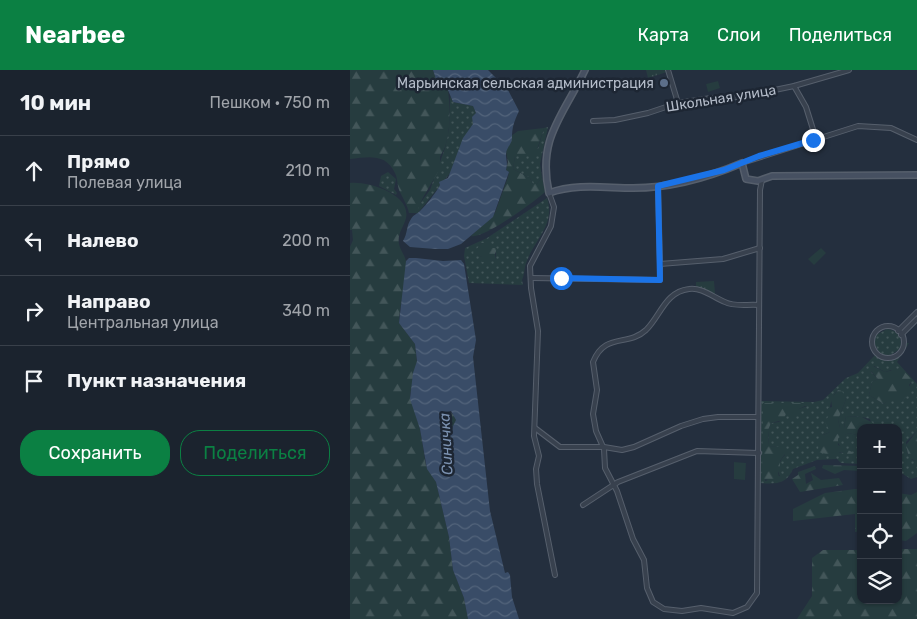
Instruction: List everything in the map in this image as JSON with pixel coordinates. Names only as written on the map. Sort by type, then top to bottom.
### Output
[{"type":"street","points":[[555,575],[549,537],[536,484],[536,470],[540,456],[534,436],[538,331],[531,278],[531,261],[546,237],[553,220],[554,207],[549,193],[545,161],[549,141],[559,116],[585,70]]},
{"type":"street","points":[[668,70],[678,103]]},
{"type":"street","name":"Школьная улица","points":[[593,121],[615,120],[648,113],[678,103],[711,98],[741,98],[794,86],[849,70]]},
{"type":"street","points":[[794,86],[806,108],[816,139]]},
{"type":"street","points":[[549,193],[571,187],[658,186],[697,178],[852,127],[874,126],[899,130],[917,140]]},
{"type":"street","points":[[742,163],[748,180],[762,180],[772,176],[917,175]]},
{"type":"street","points":[[759,305],[727,304],[698,289],[684,290],[671,296],[645,331],[602,346],[594,358],[592,368],[597,390],[593,414],[596,431],[604,447],[606,472],[614,486],[633,539],[644,560],[648,592],[656,605],[661,608],[679,611],[700,608],[724,613],[737,613],[749,605],[757,589],[762,180]]},
{"type":"street","points":[[531,278],[660,280],[658,186]]},
{"type":"street","points":[[660,264],[723,259],[760,248]]},
{"type":"street","points":[[898,330],[917,312]]},
{"type":"street","points":[[901,335],[917,320]]},
{"type":"street","points":[[884,327],[898,330],[903,346],[897,355],[883,358],[875,352],[872,342],[875,333],[884,327]]},
{"type":"street","points":[[535,428],[560,447],[604,447],[618,450],[634,447],[681,426],[714,417],[758,417]]},
{"type":"street","points":[[583,505],[643,470],[700,450],[758,453]]},
{"type":"green space","points":[[350,70],[433,70],[436,79],[448,90],[450,119],[447,140],[440,157],[439,169],[420,203],[418,213],[409,213],[399,190],[395,173],[387,162],[376,158],[350,159]]},
{"type":"green space","points":[[646,70],[666,70],[667,72],[648,78]]},
{"type":"green space","points":[[718,81],[720,88],[708,92],[706,84]]},
{"type":"green space","points":[[450,96],[453,102],[473,106],[476,113],[473,124],[464,138],[451,172],[418,213],[418,206],[430,190],[445,148],[449,129]]},
{"type":"green space","points":[[548,127],[540,164],[542,177],[537,184],[533,184],[530,178],[513,169],[515,156],[519,154],[526,156],[538,148],[544,128]]},
{"type":"green space","points":[[544,128],[536,153],[532,156],[515,156],[513,169],[530,178],[533,184],[537,184],[542,177],[545,192],[497,226],[486,232],[471,236],[495,213],[508,177],[506,151],[511,136],[518,131]]},
{"type":"green space","points":[[388,172],[396,179],[394,189],[397,193],[396,195],[379,186],[381,176]]},
{"type":"green space","points":[[350,183],[367,184],[387,191],[402,202],[406,210],[406,218],[399,240],[405,259],[406,270],[399,323],[415,344],[417,364],[410,395],[420,429],[426,466],[436,482],[449,537],[453,570],[464,598],[468,619],[350,619],[350,247],[353,240],[352,230],[350,230]]},
{"type":"green space","points":[[547,198],[549,216],[547,224],[526,263],[522,280],[523,285],[469,283],[464,256],[465,248],[487,238]],"holes":[[[482,243],[496,252],[496,260],[482,261],[482,257],[474,253]]]},
{"type":"green space","points":[[482,243],[488,243],[491,248],[497,248],[496,260],[482,262],[482,257],[473,253]]},
{"type":"green space","points":[[821,248],[826,253],[814,265],[808,259]]},
{"type":"green space","points":[[714,281],[715,294],[696,286],[696,282]]},
{"type":"green space","points":[[887,329],[897,333],[901,341],[900,349],[889,356],[880,354],[874,343],[876,335]]},
{"type":"green space","points":[[905,343],[909,343],[897,362],[917,384],[917,431],[906,442],[908,455],[912,460],[917,461],[917,477],[911,479],[902,473],[902,424],[871,424],[870,419],[846,416],[844,428],[840,428],[838,420],[846,399],[838,390],[831,404],[829,416],[830,432],[823,435],[837,452],[844,453],[837,441],[838,437],[849,433],[857,435],[857,464],[841,463],[837,459],[817,460],[793,469],[783,481],[760,483],[761,401],[814,402],[823,400],[846,378],[858,373],[875,355],[884,360],[889,360],[901,353]],"holes":[[[874,366],[885,372],[891,370],[911,383],[904,396],[898,400],[889,399],[884,404],[869,395],[872,382],[878,379],[871,372]],[[763,403],[807,406],[786,414],[779,422],[771,423],[768,430],[769,446],[777,447],[785,455],[779,465],[778,471],[780,476],[765,481]]]},
{"type":"green space","points":[[873,366],[885,372],[901,368],[912,380],[909,385],[910,391],[902,402],[889,400],[884,404],[869,395],[872,382],[878,379],[870,370]]},
{"type":"green space","points":[[838,390],[842,391],[846,399],[838,420],[840,428],[844,428],[846,416],[862,417],[873,423],[857,424],[857,435],[849,433],[838,438],[838,445],[852,452],[852,457],[841,452],[830,455],[818,452],[819,437],[830,432],[825,422],[829,415],[828,408],[832,407],[831,399]]},
{"type":"green space","points":[[763,403],[811,403],[799,409],[794,415],[786,414],[783,420],[771,423],[768,430],[769,446],[780,447],[787,451],[780,461],[778,473],[780,480],[776,481],[762,479]]},
{"type":"green space","points":[[446,413],[452,413],[456,420],[452,427],[446,427],[442,423],[442,417]]},
{"type":"green space","points":[[917,431],[916,461],[909,458],[906,445]]},
{"type":"green space","points":[[734,462],[746,463],[745,480],[734,479]]},
{"type":"green space","points":[[823,465],[857,466],[857,471],[844,470],[835,474],[822,468]]},
{"type":"green space","points":[[815,466],[816,469],[805,474],[806,484],[813,480],[811,473],[821,480],[839,478],[843,485],[800,492],[792,479],[798,475],[798,472]]},
{"type":"green space","points":[[857,489],[857,532],[855,532],[855,514],[793,521],[793,509],[825,493]]},
{"type":"green space","points":[[917,492],[917,533],[906,541],[902,540],[902,494],[911,495]]},
{"type":"green space","points":[[902,549],[917,549],[917,619],[797,619],[812,596],[812,558],[823,550],[857,550],[857,604],[902,604]]},
{"type":"water","points":[[433,70],[488,70],[508,90],[519,111],[512,131],[512,140],[506,152],[506,170],[509,172],[493,217],[461,244],[448,249],[410,247],[403,241],[408,224],[412,218],[431,199],[440,185],[439,182],[448,178],[463,138],[473,124],[472,117],[476,113],[473,106],[453,102],[448,90],[436,79]]},
{"type":"water","name":"Синичка","points":[[409,258],[443,261],[461,260],[464,264],[476,340],[473,357],[490,511],[505,573],[508,572],[510,575],[512,597],[519,619],[468,619],[464,598],[453,570],[449,537],[436,482],[427,469],[420,429],[410,399],[413,373],[417,361],[415,344],[399,323],[406,261]],"holes":[[[451,411],[456,420],[452,428],[447,428],[443,416],[445,412]]]},
{"type":"place","name":"Марьинская сельская администрация","points":[[664,83]]},
{"type":"route","points":[[561,278],[660,280],[658,186],[724,170],[759,156],[813,140]]}]
